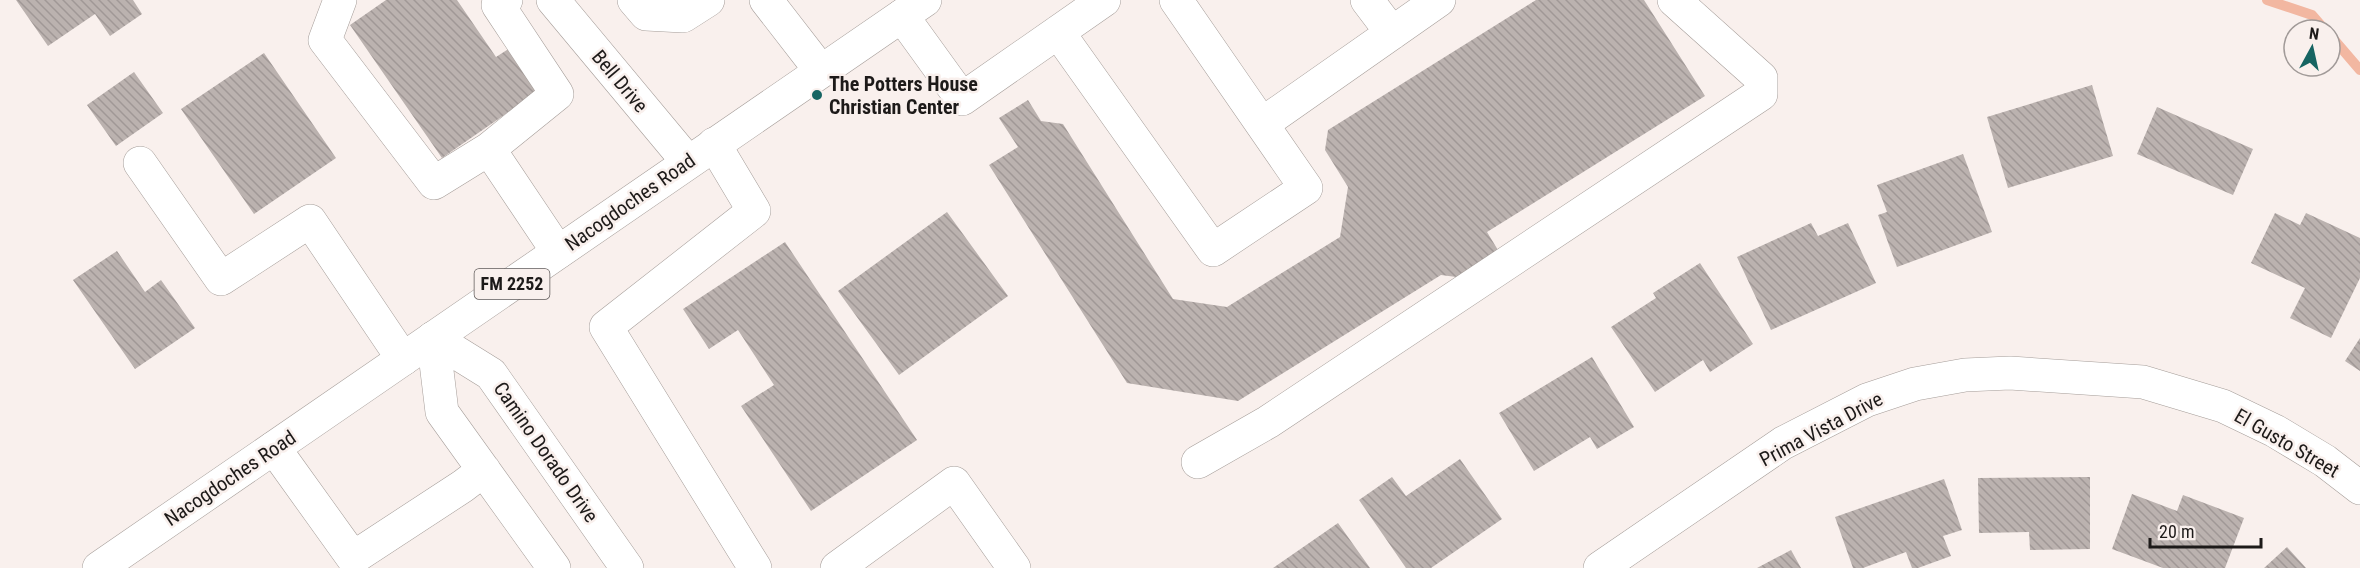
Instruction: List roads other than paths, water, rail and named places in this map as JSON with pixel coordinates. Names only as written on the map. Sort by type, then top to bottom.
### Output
[{"type":"street","points":[[340,0],[325,40],[434,183],[489,149],[557,94],[498,5],[506,0]]},
{"type":"street","name":"Bell Drive","points":[[553,0],[688,162]]},
{"type":"street","points":[[634,0],[646,14],[683,16],[708,0]]},
{"type":"street","points":[[766,0],[820,71]]},
{"type":"street","points":[[913,8],[962,99],[1104,0]]},
{"type":"street","points":[[1058,32],[1213,250],[1306,188],[1176,0]]},
{"type":"street","points":[[1367,0],[1392,33]]},
{"type":"street","points":[[1262,124],[1439,0]]},
{"type":"street","points":[[1198,462],[1268,422],[1761,94],[1761,78],[1674,0]]},
{"type":"street","name":"Nacogdoches Road","points":[[99,568],[913,8]]},
{"type":"street","points":[[714,144],[754,211],[606,327],[755,568]]},
{"type":"street","points":[[489,149],[558,252]]},
{"type":"street","points":[[140,163],[221,279],[310,221],[403,359]]},
{"type":"street","points":[[433,338],[442,412],[554,568]]},
{"type":"street","name":"Camino Dorado Drive","points":[[433,338],[492,374],[627,568]]},
{"type":"street","name":"Prima Vista Drive","points":[[1600,568],[1783,443],[1867,400],[1915,384],[1965,375],[2046,374],[2143,382]]},
{"type":"street","name":"El Gusto Street","points":[[2143,382],[2223,406],[2275,431],[2325,461],[2360,488]]},
{"type":"street","points":[[274,448],[346,563],[484,470]]},
{"type":"street","points":[[837,568],[954,483],[1014,568]]},
{"type":"waterway","points":[[2267,0],[2312,15],[2315,18]]},
{"type":"waterway","points":[[2342,49],[2360,70]]},
{"type":"place","name":"The Potters House Christian Center","points":[[817,95]]}]
